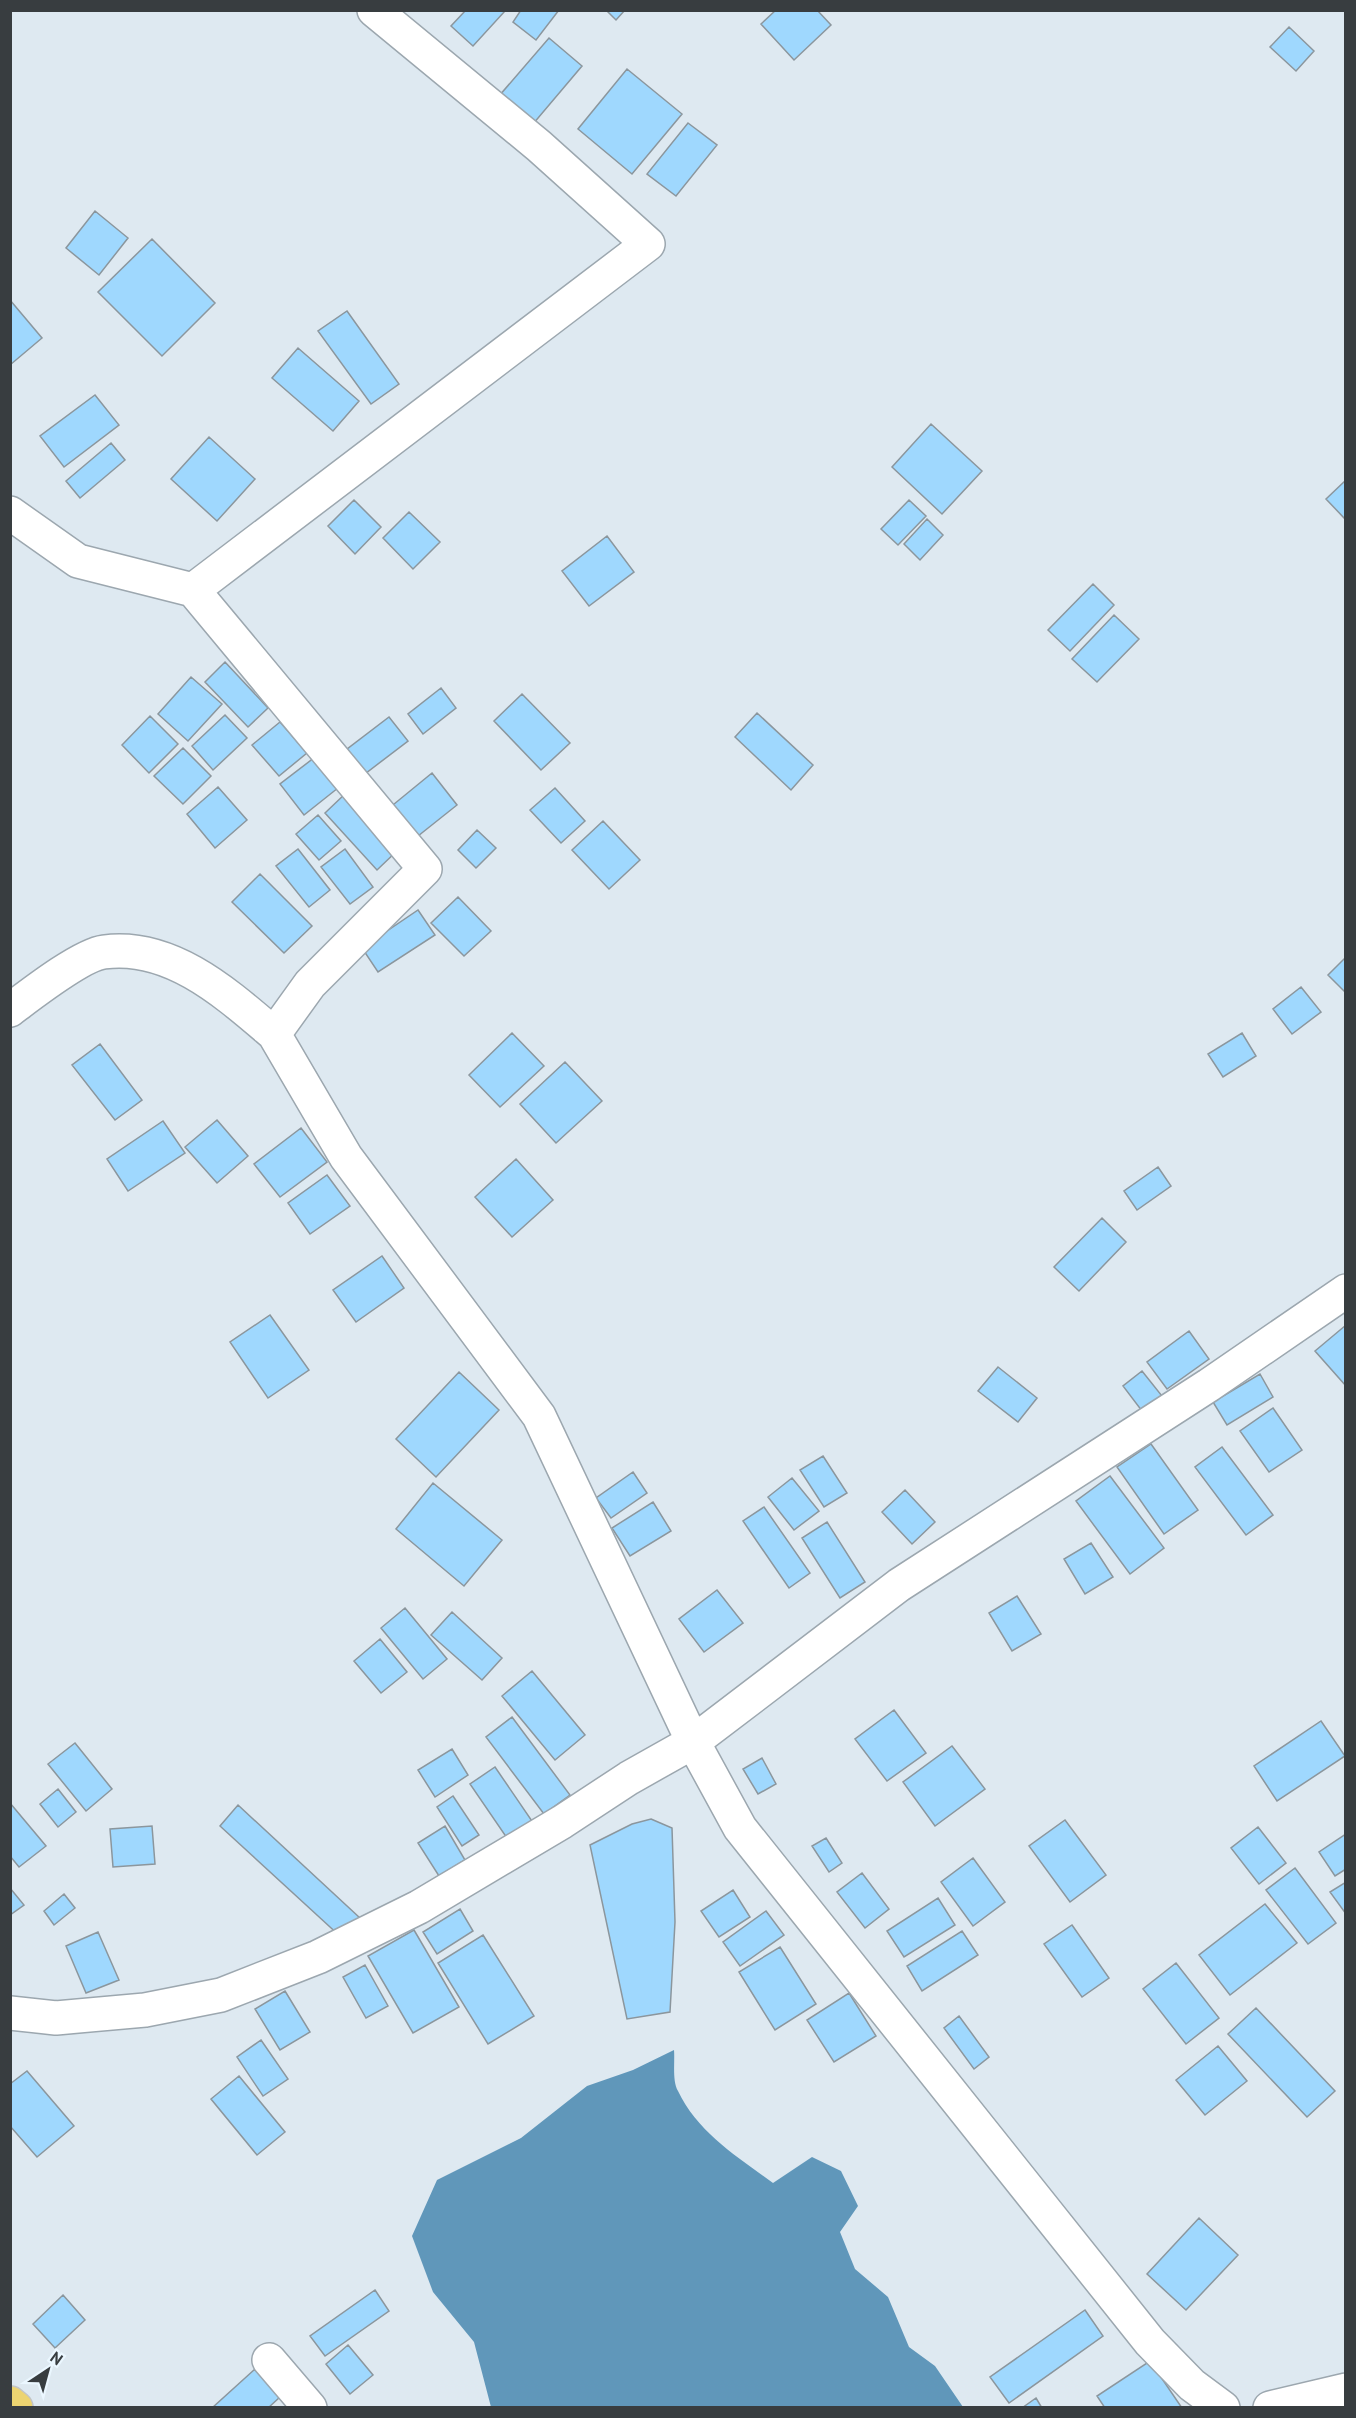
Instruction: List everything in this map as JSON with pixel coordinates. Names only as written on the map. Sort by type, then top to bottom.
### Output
[{"type":"main road","points":[[10,2403],[16,2408]]},
{"type":"street","points":[[193,590],[648,244],[539,146],[374,10]]},
{"type":"street","points":[[10,513],[78,561],[193,590],[425,869],[310,984],[274,1034]]},
{"type":"street","points":[[10,1010],[49,980],[103,952],[139,954],[189,968],[241,1006],[274,1034],[346,1157],[539,1416],[693,1742],[740,1828],[1150,2342],[1192,2385],[1223,2408]]},
{"type":"street","points":[[10,2013],[56,2018],[145,2010],[221,1995],[318,1957],[419,1907],[629,1778],[693,1742],[899,1585],[1209,1385],[1346,1291]]},
{"type":"street","points":[[269,2360],[310,2408]]},
{"type":"street","points":[[1270,2408],[1346,2390]]},
{"type":"water","points":[[674,2050],[676,2087],[686,2106],[720,2143],[773,2183],[812,2157],[841,2171],[858,2206],[840,2232],[855,2269],[888,2297],[909,2347],[935,2366],[963,2407],[491,2407],[474,2342],[433,2292],[412,2236],[437,2180],[521,2138],[587,2086],[633,2070]]},
{"type":"building","points":[[466,10],[505,11],[473,46],[451,26]]},
{"type":"building","points":[[521,10],[559,10],[536,40],[513,22]]},
{"type":"building","points":[[606,10],[625,10],[616,20]]},
{"type":"building","points":[[776,10],[817,10],[831,25],[794,60],[761,24]]},
{"type":"building","points":[[1289,27],[1314,51],[1296,71],[1270,47]]},
{"type":"building","points":[[549,38],[582,66],[533,124],[499,96]]},
{"type":"building","points":[[627,69],[682,114],[632,174],[578,129]]},
{"type":"building","points":[[688,123],[717,145],[676,196],[647,174]]},
{"type":"building","points":[[95,211],[128,238],[99,275],[66,248]]},
{"type":"building","points":[[152,239],[215,303],[162,356],[98,292]]},
{"type":"building","points":[[10,300],[42,338],[10,365]]},
{"type":"building","points":[[347,311],[399,384],[371,404],[318,331]]},
{"type":"building","points":[[298,348],[359,401],[333,431],[272,378]]},
{"type":"building","points":[[95,395],[119,425],[64,467],[40,436]]},
{"type":"building","points":[[931,424],[982,471],[942,514],[892,467]]},
{"type":"building","points":[[209,437],[255,479],[217,521],[171,479]]},
{"type":"building","points":[[111,443],[125,460],[80,498],[66,481]]},
{"type":"building","points":[[1346,480],[1346,520],[1326,499]]},
{"type":"building","points":[[354,500],[381,527],[355,554],[328,526]]},
{"type":"building","points":[[909,500],[926,516],[898,545],[881,529]]},
{"type":"building","points":[[409,512],[440,542],[413,569],[383,538]]},
{"type":"building","points":[[927,519],[943,535],[920,560],[904,544]]},
{"type":"building","points":[[607,536],[634,572],[589,606],[562,571]]},
{"type":"building","points":[[1093,584],[1114,605],[1070,651],[1048,630]]},
{"type":"building","points":[[1114,615],[1139,639],[1097,682],[1072,659]]},
{"type":"building","points":[[225,662],[268,708],[248,727],[205,682]]},
{"type":"building","points":[[191,677],[222,704],[188,741],[158,714]]},
{"type":"building","points":[[441,688],[456,708],[423,734],[408,714]]},
{"type":"building","points":[[522,694],[570,743],[541,770],[494,721]]},
{"type":"building","points":[[757,713],[813,765],[791,790],[735,737]]},
{"type":"building","points":[[225,715],[247,738],[213,770],[192,746]]},
{"type":"building","points":[[150,716],[178,744],[149,773],[122,745]]},
{"type":"building","points":[[389,717],[408,741],[357,780],[338,756]]},
{"type":"building","points":[[280,722],[307,753],[279,776],[252,745]]},
{"type":"building","points":[[183,748],[211,776],[183,804],[154,776]]},
{"type":"building","points":[[319,754],[343,784],[304,815],[280,784]]},
{"type":"building","points":[[432,773],[457,805],[413,840],[388,809]]},
{"type":"building","points":[[218,787],[247,820],[215,848],[187,814]]},
{"type":"building","points":[[555,788],[585,821],[561,843],[530,810]]},
{"type":"building","points":[[347,792],[400,848],[377,870],[325,813]]},
{"type":"building","points":[[318,815],[341,841],[319,860],[296,834]]},
{"type":"building","points":[[603,821],[640,860],[609,889],[572,850]]},
{"type":"building","points":[[477,830],[496,848],[476,868],[458,850]]},
{"type":"building","points":[[298,849],[330,890],[309,907],[276,866]]},
{"type":"building","points":[[345,849],[373,887],[350,904],[321,867]]},
{"type":"building","points":[[260,874],[312,926],[284,953],[232,902]]},
{"type":"building","points":[[458,897],[491,931],[464,956],[431,923]]},
{"type":"building","points":[[418,910],[435,935],[378,972],[362,948]]},
{"type":"building","points":[[1346,959],[1346,993],[1328,975]]},
{"type":"building","points":[[1301,987],[1321,1012],[1292,1034],[1273,1009]]},
{"type":"building","points":[[512,1033],[544,1066],[500,1107],[469,1075]]},
{"type":"building","points":[[1242,1033],[1256,1056],[1223,1077],[1208,1054]]},
{"type":"building","points":[[100,1044],[142,1100],[115,1120],[72,1065]]},
{"type":"building","points":[[565,1062],[602,1101],[556,1143],[520,1104]]},
{"type":"building","points":[[217,1120],[248,1156],[217,1183],[185,1147]]},
{"type":"building","points":[[163,1121],[185,1153],[128,1191],[107,1159]]},
{"type":"building","points":[[301,1128],[327,1162],[280,1197],[254,1164]]},
{"type":"building","points":[[516,1159],[553,1200],[512,1237],[475,1197]]},
{"type":"building","points":[[1158,1167],[1171,1186],[1137,1210],[1124,1191]]},
{"type":"building","points":[[327,1175],[350,1206],[310,1234],[288,1203]]},
{"type":"building","points":[[1102,1218],[1126,1242],[1079,1291],[1054,1267]]},
{"type":"building","points":[[382,1256],[404,1288],[356,1322],[333,1290]]},
{"type":"building","points":[[270,1315],[309,1370],[268,1398],[230,1342]]},
{"type":"building","points":[[1346,1325],[1346,1386],[1315,1351]]},
{"type":"building","points":[[1189,1331],[1209,1359],[1167,1389],[1147,1362]]},
{"type":"building","points":[[998,1367],[1037,1398],[1018,1422],[978,1391]]},
{"type":"building","points":[[1142,1371],[1162,1396],[1142,1411],[1123,1386]]},
{"type":"building","points":[[459,1372],[499,1410],[436,1477],[396,1439]]},
{"type":"building","points":[[1260,1374],[1273,1397],[1227,1425],[1213,1402]]},
{"type":"building","points":[[1273,1408],[1302,1450],[1269,1472],[1240,1431]]},
{"type":"building","points":[[1151,1444],[1198,1510],[1164,1534],[1117,1467]]},
{"type":"building","points":[[1222,1447],[1273,1515],[1246,1535],[1195,1467]]},
{"type":"building","points":[[823,1456],[847,1493],[824,1507],[800,1470]]},
{"type":"building","points":[[633,1472],[647,1493],[611,1518],[596,1498]]},
{"type":"building","points":[[1110,1476],[1164,1548],[1130,1574],[1076,1501]]},
{"type":"building","points":[[792,1478],[819,1511],[794,1530],[768,1497]]},
{"type":"building","points":[[433,1483],[502,1540],[464,1586],[396,1529]]},
{"type":"building","points":[[905,1490],[935,1522],[912,1544],[882,1512]]},
{"type":"building","points":[[653,1502],[671,1531],[630,1556],[612,1528]]},
{"type":"building","points":[[764,1507],[810,1573],[789,1588],[743,1521]]},
{"type":"building","points":[[827,1522],[865,1582],[840,1598],[802,1538]]},
{"type":"building","points":[[1091,1543],[1113,1577],[1085,1594],[1064,1559]]},
{"type":"building","points":[[717,1590],[743,1623],[704,1652],[679,1619]]},
{"type":"building","points":[[1017,1596],[1041,1634],[1012,1651],[989,1613]]},
{"type":"building","points":[[405,1608],[447,1659],[423,1679],[381,1628]]},
{"type":"building","points":[[452,1612],[502,1658],[482,1680],[431,1635]]},
{"type":"building","points":[[380,1639],[407,1672],[381,1693],[354,1661]]},
{"type":"building","points":[[532,1671],[585,1735],[555,1760],[502,1696]]},
{"type":"building","points":[[894,1710],[926,1753],[887,1781],[855,1739]]},
{"type":"building","points":[[512,1717],[570,1795],[544,1814],[486,1737]]},
{"type":"building","points":[[1321,1721],[1345,1756],[1277,1801],[1254,1766]]},
{"type":"building","points":[[75,1743],[112,1789],[86,1811],[48,1764]]},
{"type":"building","points":[[952,1746],[985,1789],[935,1826],[903,1782]]},
{"type":"building","points":[[452,1749],[468,1775],[435,1797],[418,1770]]},
{"type":"building","points":[[762,1758],[776,1784],[758,1794],[743,1769]]},
{"type":"building","points":[[495,1767],[534,1824],[509,1841],[470,1784]]},
{"type":"building","points":[[58,1789],[76,1812],[58,1827],[40,1804]]},
{"type":"building","points":[[453,1796],[479,1835],[462,1846],[437,1807]]},
{"type":"building","points":[[10,1803],[46,1846],[19,1867],[10,1856]]},
{"type":"building","points":[[238,1805],[360,1918],[342,1938],[220,1826]]},
{"type":"building","points":[[651,1819],[672,1828],[675,1922],[670,2012],[627,2019],[590,1845],[632,1824]]},
{"type":"building","points":[[1065,1820],[1106,1875],[1070,1902],[1029,1846]]},
{"type":"building","points":[[152,1826],[155,1864],[113,1867],[110,1829]]},
{"type":"building","points":[[445,1826],[465,1860],[439,1876],[418,1843]]},
{"type":"building","points":[[1258,1827],[1286,1863],[1259,1884],[1231,1848]]},
{"type":"building","points":[[1346,1834],[1346,1869],[1335,1876],[1319,1852]]},
{"type":"building","points":[[826,1838],[842,1863],[829,1872],[812,1846]]},
{"type":"building","points":[[973,1858],[1005,1902],[973,1926],[941,1882]]},
{"type":"building","points":[[1295,1868],[1336,1923],[1308,1944],[1266,1890]]},
{"type":"building","points":[[862,1873],[889,1909],[865,1928],[837,1892]]},
{"type":"building","points":[[1346,1882],[1346,1914],[1330,1892]]},
{"type":"building","points":[[10,1888],[24,1905],[10,1915]]},
{"type":"building","points":[[733,1890],[750,1917],[719,1937],[701,1911]]},
{"type":"building","points":[[64,1894],[75,1908],[54,1925],[44,1911]]},
{"type":"building","points":[[938,1898],[955,1925],[904,1957],[887,1931]]},
{"type":"building","points":[[1265,1904],[1297,1943],[1230,1995],[1199,1955]]},
{"type":"building","points":[[460,1909],[473,1931],[437,1954],[423,1932]]},
{"type":"building","points":[[766,1911],[784,1935],[740,1966],[723,1942]]},
{"type":"building","points":[[1072,1925],[1109,1978],[1082,1997],[1044,1944]]},
{"type":"building","points":[[414,1930],[459,2007],[413,2033],[368,1956]]},
{"type":"building","points":[[962,1931],[978,1955],[922,1991],[907,1966]]},
{"type":"building","points":[[98,1932],[119,1980],[86,1993],[66,1946]]},
{"type":"building","points":[[483,1935],[534,2016],[488,2044],[438,1963]]},
{"type":"building","points":[[780,1947],[816,2004],[775,2030],[739,1972]]},
{"type":"building","points":[[1176,1963],[1219,2018],[1186,2044],[1143,1989]]},
{"type":"building","points":[[365,1965],[388,2006],[366,2018],[343,1977]]},
{"type":"building","points":[[285,1991],[310,2032],[280,2050],[255,2009]]},
{"type":"building","points":[[849,1993],[876,2036],[834,2062],[807,2020]]},
{"type":"building","points":[[1256,2008],[1335,2091],[1307,2117],[1228,2034]]},
{"type":"building","points":[[959,2016],[989,2057],[974,2069],[944,2028]]},
{"type":"building","points":[[261,2040],[288,2079],[263,2096],[237,2057]]},
{"type":"building","points":[[1218,2046],[1247,2081],[1205,2115],[1176,2080]]},
{"type":"building","points":[[27,2071],[74,2126],[37,2157],[10,2126],[10,2084]]},
{"type":"building","points":[[239,2076],[285,2132],[257,2155],[211,2099]]},
{"type":"building","points":[[1199,2218],[1238,2255],[1186,2310],[1147,2274]]},
{"type":"building","points":[[375,2290],[389,2311],[325,2356],[310,2336]]},
{"type":"building","points":[[63,2295],[85,2320],[55,2348],[33,2324]]},
{"type":"building","points":[[1085,2310],[1103,2336],[1009,2403],[990,2377]]},
{"type":"building","points":[[348,2345],[373,2375],[350,2394],[326,2364]]},
{"type":"building","points":[[1150,2361],[1182,2408],[1105,2408],[1097,2396]]},
{"type":"building","points":[[255,2369],[280,2397],[268,2408],[212,2408]]},
{"type":"building","points":[[1036,2398],[1042,2408],[1022,2408]]}]
